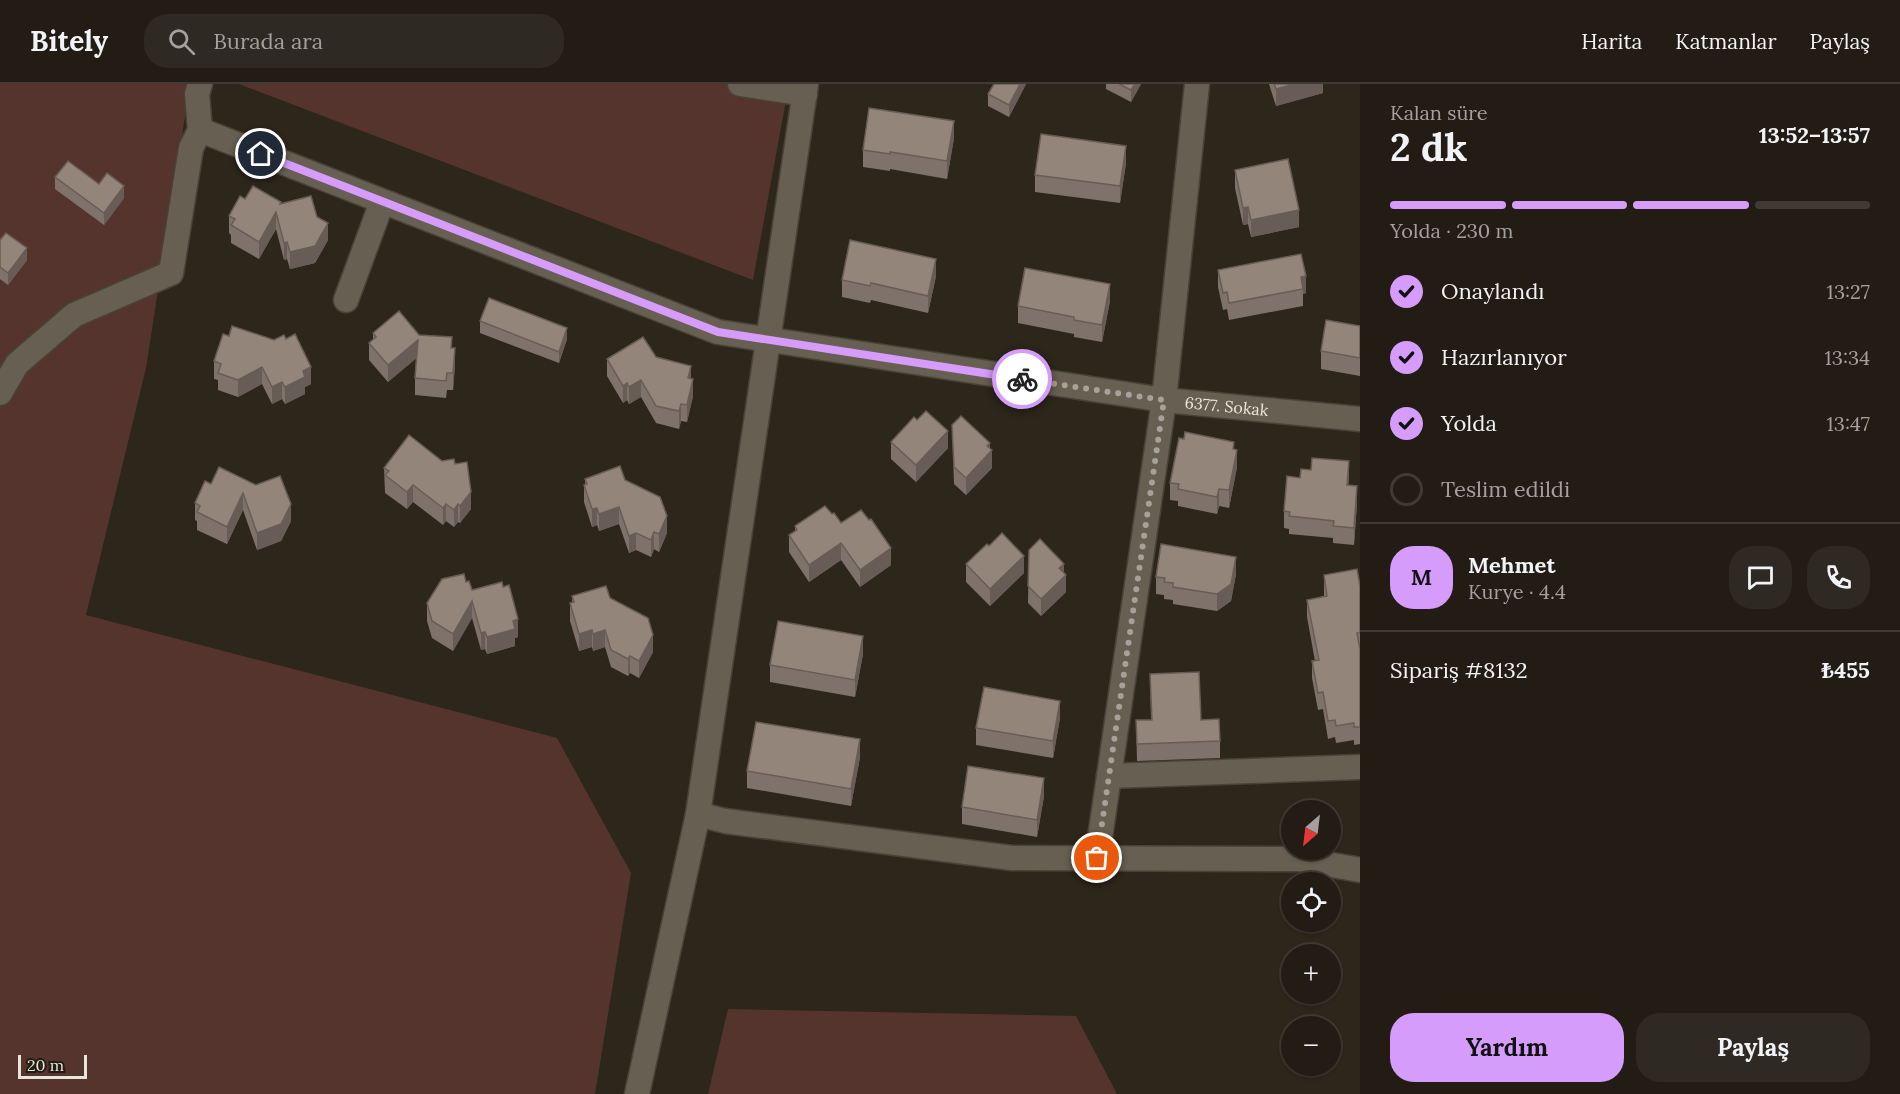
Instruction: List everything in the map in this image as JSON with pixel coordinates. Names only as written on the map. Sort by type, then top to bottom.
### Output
[{"type":"street","points":[[0,393],[17,364],[74,315],[171,273],[191,148],[200,130],[197,94],[200,84]]},
{"type":"street","points":[[637,1094],[698,814],[805,89],[740,84]]},
{"type":"street","points":[[1097,858],[1164,400],[1197,84]]},
{"type":"street","name":"6377. Sokak","points":[[200,130],[718,332],[1164,400],[1360,419]]},
{"type":"street","points":[[346,300],[382,202]]},
{"type":"street","points":[[1109,776],[1360,767]]},
{"type":"street","points":[[698,814],[725,821],[1012,858],[1299,859],[1360,870]]},
{"type":"shaded area","points":[[0,84],[190,84],[146,368],[86,615],[557,738],[631,873],[595,1094],[0,1094]]},
{"type":"shaded area","points":[[239,84],[789,84],[753,280]]},
{"type":"shaded area","points":[[728,1009],[1076,1016],[1117,1094],[708,1094]]},
{"type":"building","points":[[994,84],[1020,84],[1009,105],[988,94]]},
{"type":"building","points":[[1119,84],[1135,84],[1131,90]]},
{"type":"building","points":[[1274,84],[1294,84],[1276,89]]},
{"type":"building","points":[[869,108],[954,121],[947,161],[863,150]]},
{"type":"building","points":[[1041,134],[1126,146],[1120,186],[1035,175]]},
{"type":"building","points":[[1288,159],[1299,210],[1251,220],[1248,207],[1243,208],[1235,170]]},
{"type":"building","points":[[68,161],[99,184],[107,173],[124,186],[104,213],[55,177]]},
{"type":"building","points":[[253,186],[281,202],[280,204],[311,196],[317,217],[328,223],[315,246],[290,252],[287,242],[284,243],[276,212],[259,242],[231,225],[235,219],[229,216],[240,196],[245,199]]},
{"type":"building","points":[[6,233],[27,248],[8,273],[0,267],[0,240]]},
{"type":"building","points":[[850,240],[936,259],[928,296],[871,283],[870,286],[842,280]]},
{"type":"building","points":[[1301,254],[1306,276],[1301,277],[1303,289],[1229,303],[1227,292],[1223,293],[1218,270]]},
{"type":"building","points":[[1025,268],[1110,284],[1102,325],[1018,306]]},
{"type":"building","points":[[489,298],[567,328],[559,352],[480,321]]},
{"type":"building","points":[[399,311],[419,335],[452,337],[451,348],[455,348],[453,373],[447,373],[446,381],[415,378],[418,340],[388,365],[369,343],[376,337],[373,333]]},
{"type":"building","points":[[1326,320],[1360,326],[1360,358],[1321,351]]},
{"type":"building","points":[[232,326],[274,340],[284,335],[286,339],[295,334],[311,367],[303,371],[305,377],[285,387],[282,382],[272,387],[262,367],[238,380],[218,373],[221,364],[214,361],[223,334],[229,336]]},
{"type":"building","points":[[643,337],[656,357],[691,366],[688,378],[693,379],[687,405],[681,404],[679,411],[656,406],[641,380],[629,387],[627,383],[623,386],[607,359]]},
{"type":"building","points":[[926,411],[948,431],[916,465],[891,442],[914,417],[917,420]]},
{"type":"building","points":[[961,416],[990,443],[987,446],[992,450],[966,478],[954,467],[952,425]]},
{"type":"building","points":[[1185,432],[1234,442],[1233,449],[1237,450],[1229,490],[1219,489],[1217,497],[1178,489],[1179,484],[1170,483],[1179,438],[1184,439]]},
{"type":"building","points":[[409,435],[442,461],[454,459],[455,464],[467,462],[471,492],[454,510],[446,504],[443,508],[413,485],[407,492],[385,475],[389,471],[384,468]]},
{"type":"building","points":[[1312,458],[1349,461],[1347,485],[1357,486],[1354,528],[1333,526],[1334,521],[1289,516],[1290,512],[1284,511],[1287,476],[1300,478],[1301,469],[1311,470]]},
{"type":"building","points":[[620,466],[625,480],[660,497],[667,516],[659,534],[654,532],[651,540],[636,533],[629,536],[619,507],[599,514],[597,508],[592,509],[584,485],[587,484],[585,479]]},
{"type":"building","points":[[219,467],[256,485],[280,476],[291,504],[281,524],[257,533],[243,493],[227,527],[197,512],[200,506],[195,503],[205,481],[211,484]]},
{"type":"building","points":[[825,506],[841,523],[861,510],[869,520],[871,519],[891,548],[860,570],[841,543],[809,565],[789,535],[797,530],[795,526]]},
{"type":"building","points":[[1002,533],[1024,556],[990,589],[966,564]]},
{"type":"building","points":[[1040,539],[1064,564],[1059,568],[1066,575],[1041,599],[1028,586],[1029,550]]},
{"type":"building","points":[[1161,544],[1236,557],[1231,584],[1217,594],[1173,587],[1173,583],[1164,582],[1165,578],[1156,577]]},
{"type":"building","points":[[1357,569],[1360,586],[1360,633],[1357,633],[1360,649],[1360,727],[1354,727],[1354,723],[1336,726],[1335,720],[1328,721],[1323,692],[1318,693],[1312,661],[1319,660],[1307,600],[1327,596],[1324,575]]},
{"type":"building","points":[[464,574],[472,590],[502,582],[503,587],[509,585],[518,619],[513,621],[515,629],[487,637],[485,632],[481,633],[472,601],[453,634],[432,621],[427,603],[442,579]]},
{"type":"building","points":[[606,586],[610,598],[648,618],[653,635],[639,661],[630,656],[628,659],[611,650],[605,630],[593,634],[592,630],[579,634],[570,603],[574,602],[572,596]]},
{"type":"building","points":[[778,621],[863,636],[855,680],[770,665]]},
{"type":"building","points":[[1199,672],[1201,720],[1219,719],[1220,741],[1137,744],[1136,720],[1152,720],[1150,674]]},
{"type":"building","points":[[984,687],[1060,701],[1053,741],[976,728]]},
{"type":"building","points":[[756,722],[860,739],[851,789],[747,771]]},
{"type":"building","points":[[968,766],[1044,778],[1037,820],[962,807]]},
{"type":"way so far","points":[[1022,379],[1164,400],[1097,858]]},
{"type":"route","points":[[261,154],[718,332],[1022,379]]}]
